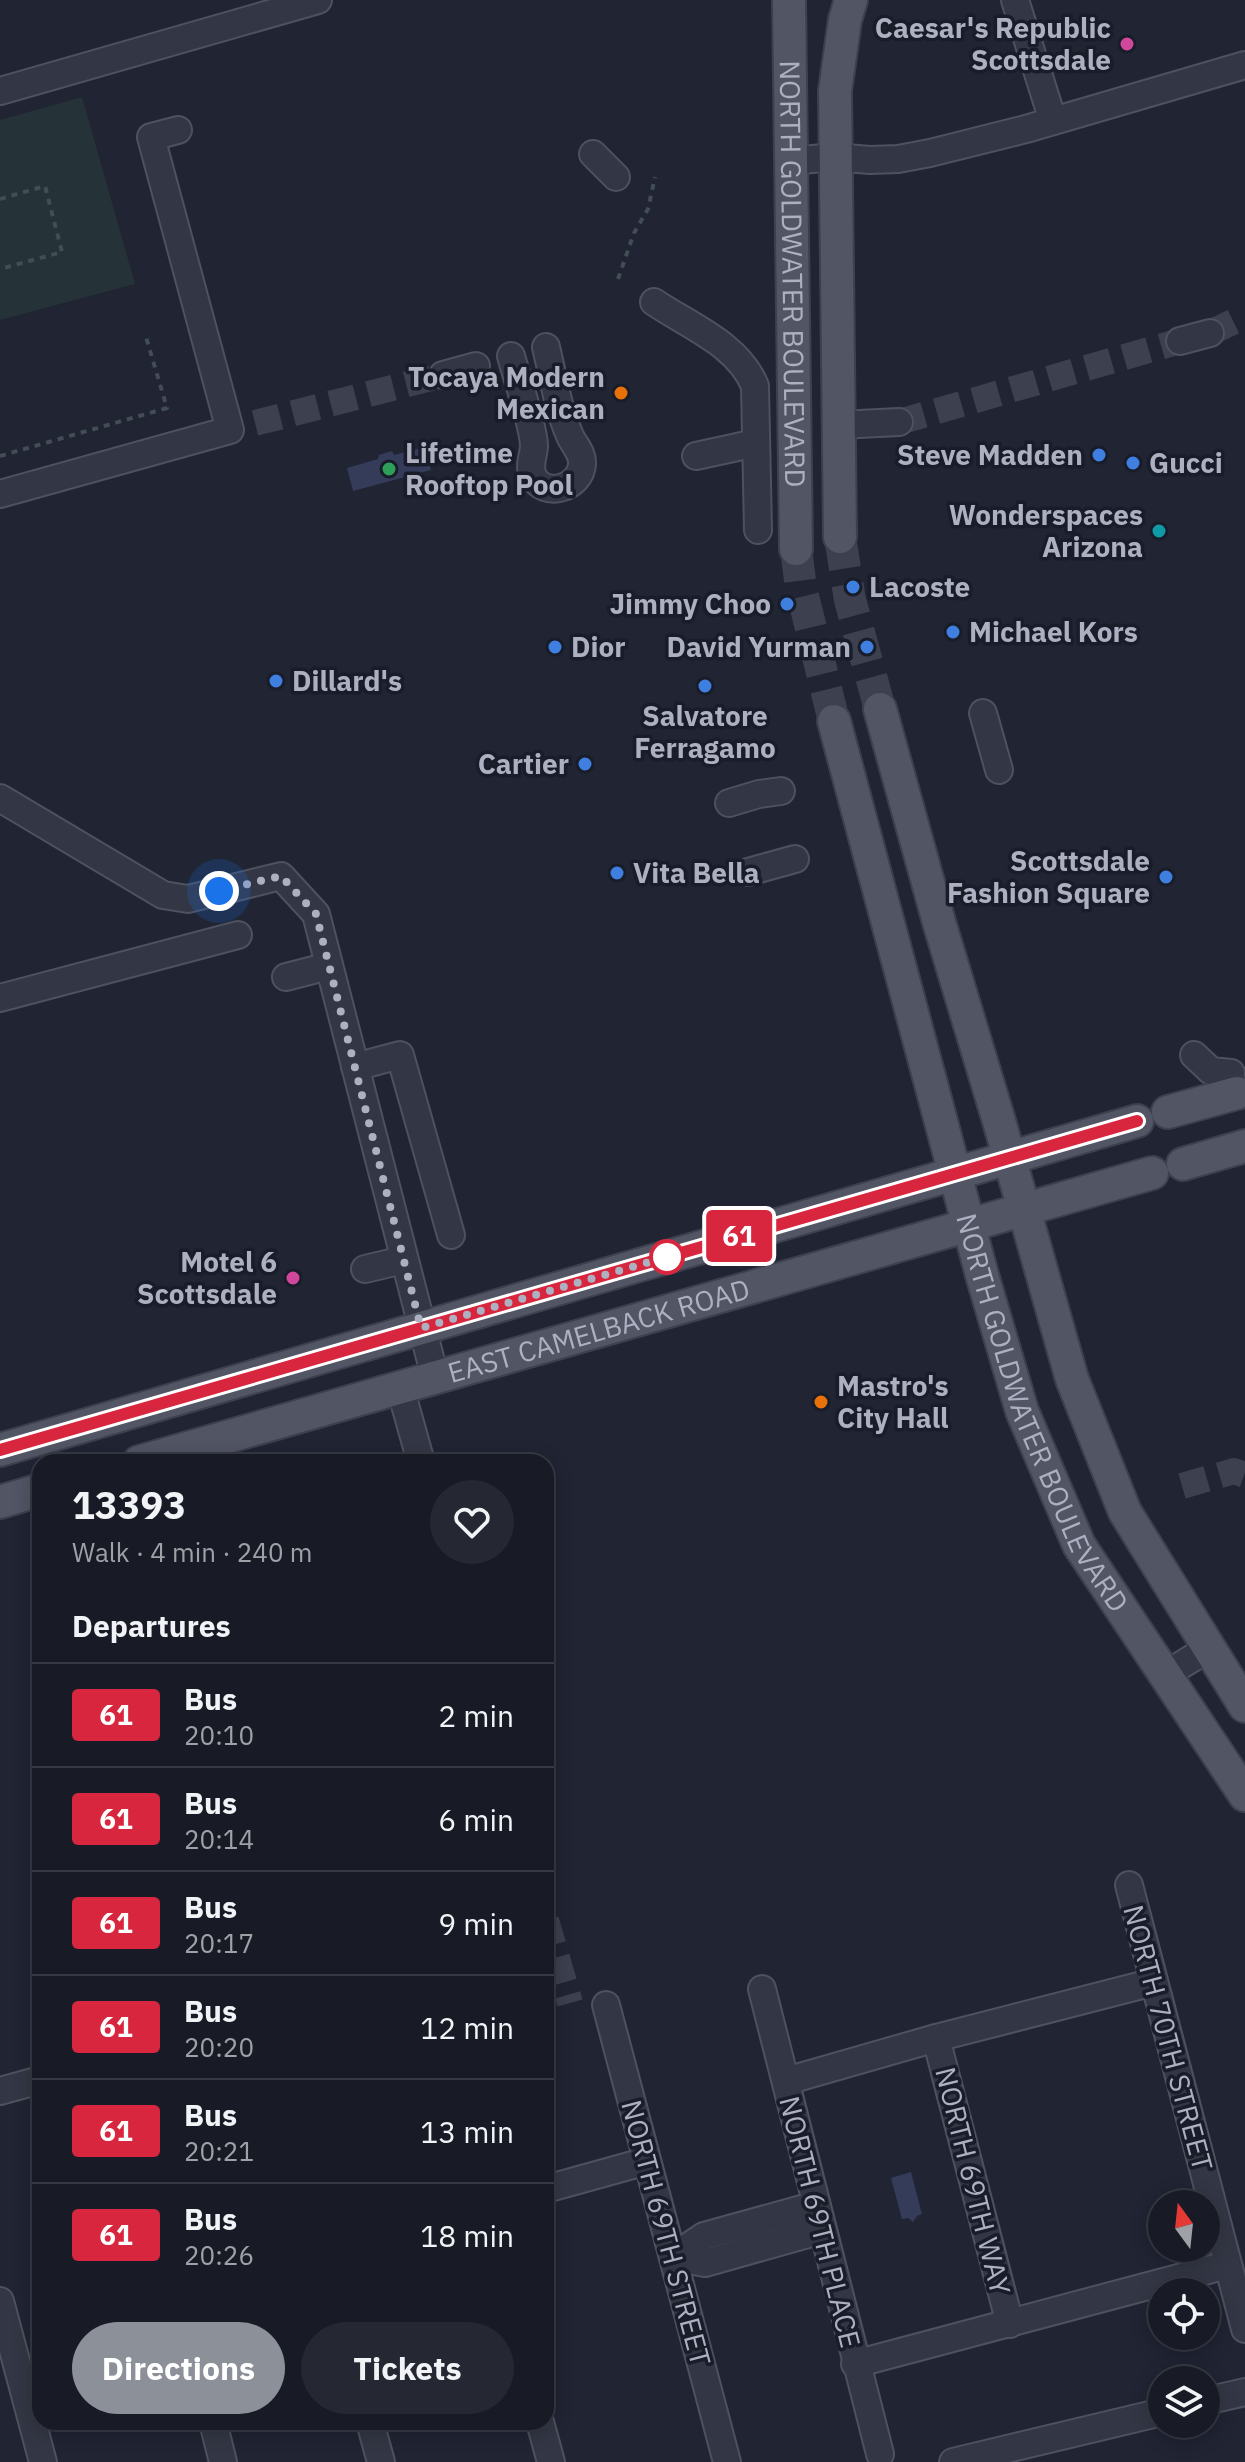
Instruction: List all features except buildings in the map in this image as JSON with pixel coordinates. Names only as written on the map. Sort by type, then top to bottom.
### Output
[{"type":"main road","name":"NORTH GOLDWATER BOULEVARD","points":[[789,0],[796,549]]},
{"type":"main road","name":"NORTH GOLDWATER BOULEVARD","points":[[840,537],[834,157],[837,68],[851,0]]},
{"type":"main road","name":"NORTH GOLDWATER BOULEVARD","points":[[1245,1706],[1125,1512],[1072,1379],[904,796],[875,773],[866,760],[856,715],[847,772],[1015,1390],[1079,1545],[1245,1795]]},
{"type":"main road","points":[[847,772],[889,808],[920,913],[939,922]]},
{"type":"main road","points":[[1168,1112],[1234,1083]]},
{"type":"main road","name":"EAST CAMELBACK ROAD","points":[[0,1450],[1137,1121]]},
{"type":"main road","points":[[1183,1164],[1245,1146]]},
{"type":"main road","name":"EAST CAMELBACK ROAD","points":[[207,1452],[400,1387],[1152,1173]]},
{"type":"main road","points":[[0,1502],[32,1492]]},
{"type":"street","points":[[0,91],[318,0]]},
{"type":"street","points":[[1015,0],[1053,121]]},
{"type":"street","points":[[791,161],[834,157],[898,159],[1053,121],[1245,65]]},
{"type":"street","points":[[0,494],[243,426],[151,137],[178,130]]},
{"type":"street","points":[[593,154],[616,177]]},
{"type":"street","points":[[654,302],[731,352],[748,369],[755,386],[758,530]]},
{"type":"street","points":[[1180,341],[1210,333]]},
{"type":"street","points":[[511,356],[534,444],[532,475],[549,488],[561,489],[574,482],[582,464],[581,454],[570,435],[546,347]]},
{"type":"street","points":[[443,375],[476,366]]},
{"type":"street","points":[[839,425],[899,422]]},
{"type":"street","points":[[534,444],[570,435]]},
{"type":"street","points":[[696,456],[756,443]]},
{"type":"street","points":[[983,713],[999,770]]},
{"type":"street","points":[[729,803],[781,791]]},
{"type":"street","points":[[0,798],[163,895],[188,899],[281,876],[316,914],[435,1377]]},
{"type":"street","points":[[748,872],[795,859]]},
{"type":"street","points":[[0,998],[238,935]]},
{"type":"street","points":[[286,977],[329,966]]},
{"type":"street","points":[[355,1067],[400,1055],[451,1235]]},
{"type":"street","points":[[1194,1055],[1211,1071],[1234,1083]]},
{"type":"street","points":[[365,1269],[403,1260]]},
{"type":"street","points":[[400,1387],[419,1454]]},
{"type":"street","points":[[1165,1675],[1209,1648]]},
{"type":"street","name":"NORTH 70TH STREET","points":[[1129,1885],[1245,2329]]},
{"type":"street","points":[[786,2081],[936,2038],[1154,1982]]},
{"type":"street","name":"NORTH 69TH PLACE","points":[[762,1989],[880,2454]]},
{"type":"street","name":"NORTH 69TH STREET","points":[[606,2005],[727,2462]]},
{"type":"street","name":"NORTH 69TH WAY","points":[[936,2038],[1010,2324]]},
{"type":"street","points":[[0,2091],[32,2082]]},
{"type":"street","points":[[554,2187],[647,2161]]},
{"type":"street","points":[[673,2257],[704,2236],[819,2217]]},
{"type":"street","points":[[855,2364],[1227,2265]]},
{"type":"street","points":[[0,2301],[6,2351],[32,2429]]},
{"type":"street","points":[[1220,2398],[1245,2392]]},
{"type":"street","points":[[953,2462],[1148,2415]]},
{"type":"street","points":[[32,2430],[43,2462]]},
{"type":"street","points":[[215,2430],[223,2462]]},
{"type":"street","points":[[372,2430],[381,2462]]},
{"type":"street","points":[[542,2430],[551,2462]]},
{"type":"path","points":[[618,279],[634,233],[648,209],[655,177]]},
{"type":"path","points":[[0,199],[45,186],[62,252],[0,269]]},
{"type":"path","points":[[0,456],[167,408],[146,337]]},
{"type":"shaded area","points":[[82,97],[135,284],[0,320],[0,120]]},
{"type":"water","name":"Lifetime Rooftop Pool","points":[[425,447],[431,470],[353,491],[347,468],[378,459],[379,455],[392,451],[394,455]]},
{"type":"water","points":[[911,2172],[922,2214],[913,2222],[908,2218],[902,2219],[891,2178]]},
{"type":"tunnel","points":[[1210,333],[1245,316]]},
{"type":"tunnel","points":[[899,422],[1180,341]]},
{"type":"tunnel","points":[[255,423],[443,375]]},
{"type":"tunnel","points":[[840,537],[850,600],[880,709]]},
{"type":"tunnel","points":[[796,549],[801,588],[834,721]]},
{"type":"tunnel","points":[[1182,1486],[1234,1471],[1245,1475]]},
{"type":"tunnel","points":[[554,1948],[570,2003]]},
{"type":"bus line","name":"61","points":[[0,1450],[1137,1121]]},
{"type":"place","name":"Caesar's Republic Scottsdale","points":[[1127,44]]},
{"type":"place","name":"Tocaya Modern Mexican","points":[[621,393]]},
{"type":"place","name":"Steve Madden","points":[[1099,455]]},
{"type":"place","name":"Gucci","points":[[1133,463]]},
{"type":"place","name":"Lifetime Rooftop Pool","points":[[389,469]]},
{"type":"place","name":"Wonderspaces Arizona","points":[[1159,531]]},
{"type":"place","name":"Lacoste","points":[[853,587]]},
{"type":"place","name":"Jimmy Choo","points":[[787,604]]},
{"type":"place","name":"Michael Kors","points":[[953,632]]},
{"type":"place","name":"Dior","points":[[555,647]]},
{"type":"place","name":"David Yurman","points":[[867,647]]},
{"type":"place","name":"Dillard's","points":[[276,681]]},
{"type":"place","name":"Salvatore Ferragamo","points":[[705,686]]},
{"type":"place","name":"Cartier","points":[[585,764]]},
{"type":"place","name":"Vita Bella","points":[[617,873]]},
{"type":"place","name":"Scottsdale Fashion Square","points":[[1166,877]]},
{"type":"place","name":"Motel 6 Scottsdale","points":[[293,1278]]},
{"type":"place","name":"Mastro's City Hall","points":[[821,1402]]},
{"type":"route","points":[[219,891],[281,876],[316,914],[421,1328],[667,1257]]}]
